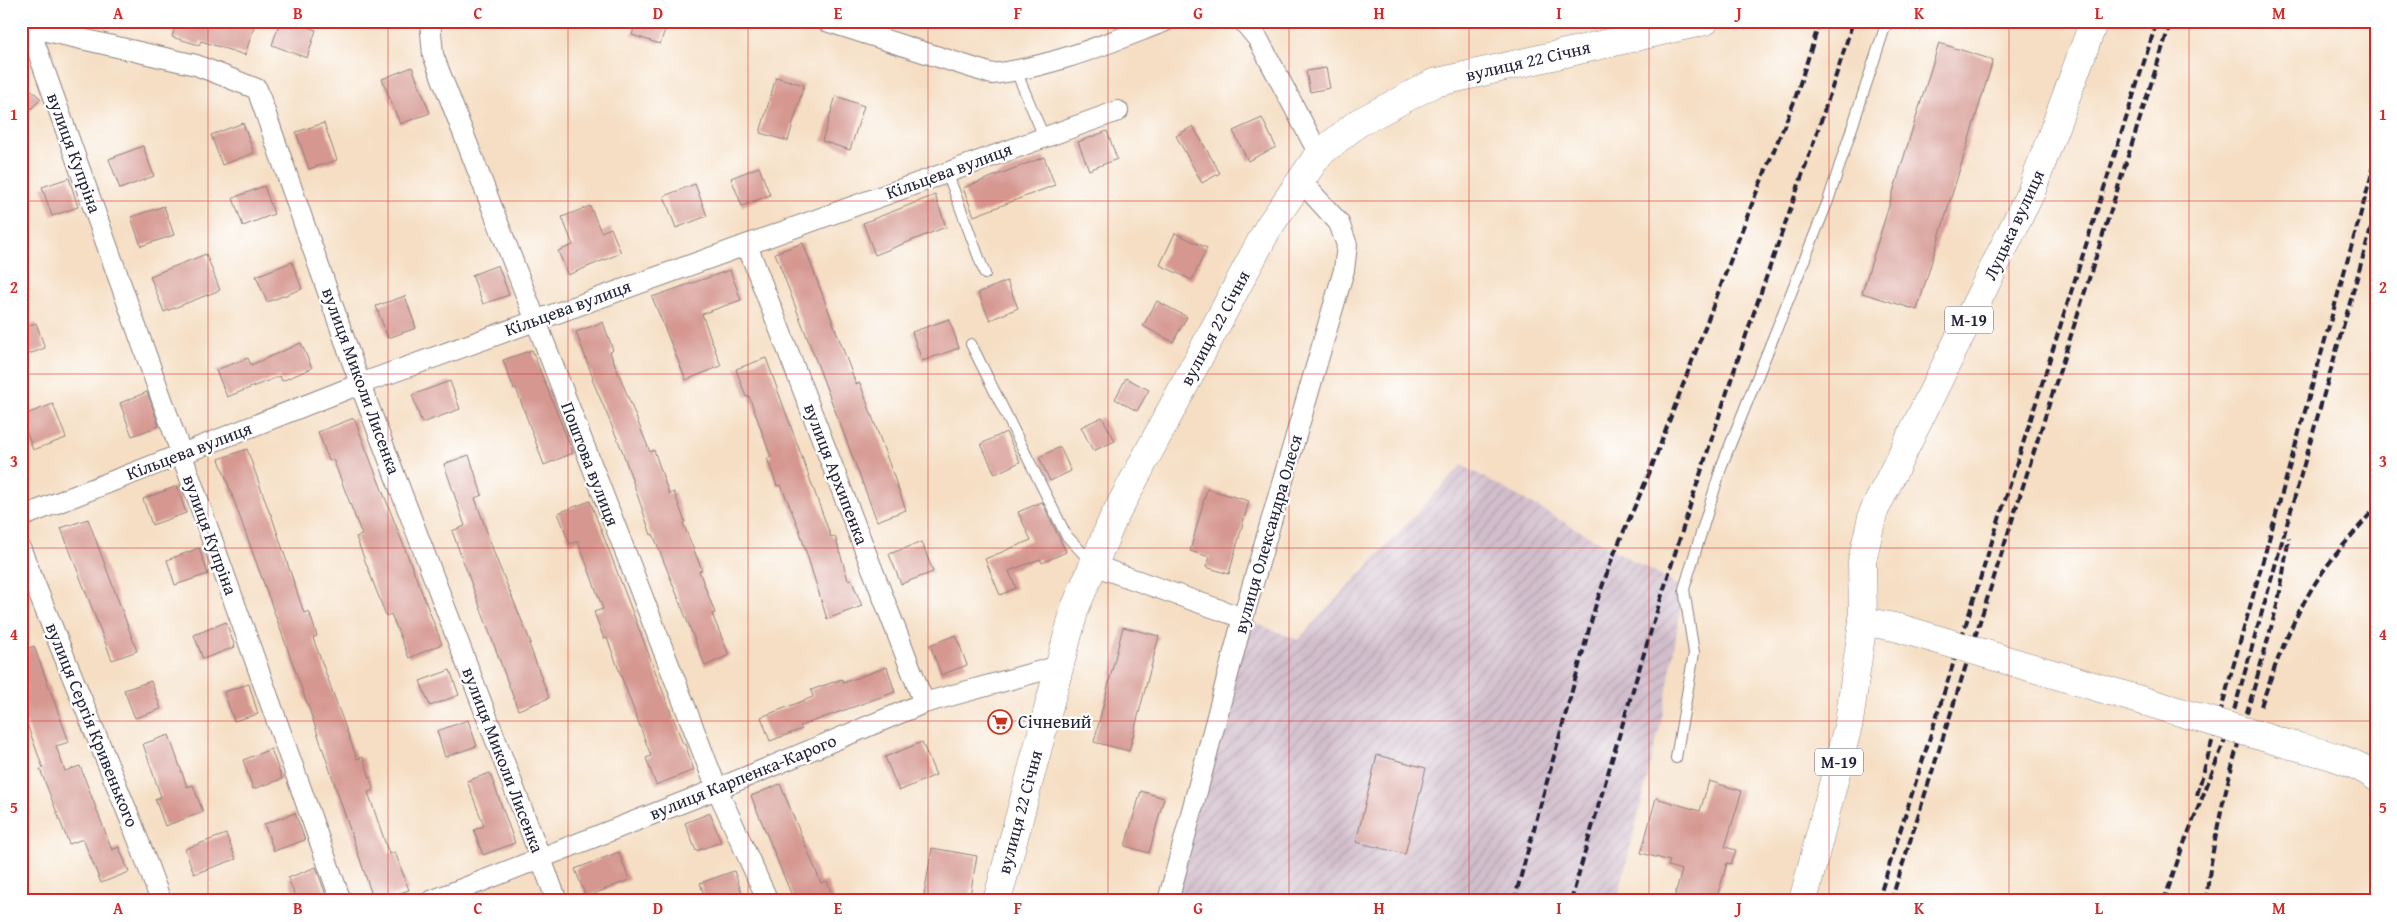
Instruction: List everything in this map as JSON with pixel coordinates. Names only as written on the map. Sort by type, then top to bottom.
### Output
[{"type":"main road","name":"вулиця 22 Січня","points":[[997,901],[1075,608],[1093,565],[1113,519],[1268,228],[1319,154],[1358,123],[1434,83],[1705,21]]},
{"type":"main road","name":"Луцька вулиця","points":[[1863,621],[1862,561],[1874,513],[2031,192],[2094,21]]},
{"type":"main road","points":[[1863,621],[1899,628],[2335,758],[2365,769],[2376,777]]},
{"type":"main road","name":"М-19","points":[[1803,901],[1849,722],[1863,621]]},
{"type":"street","name":"Поштова вулиця","points":[[430,21],[433,55],[534,320],[717,789],[768,901]]},
{"type":"street","points":[[826,21],[992,74],[1016,71],[1065,60],[1166,21]]},
{"type":"street","points":[[1243,21],[1258,39],[1319,154]]},
{"type":"street","name":"вулиця Миколи Лисенка","points":[[25,29],[196,65],[257,89],[360,384],[557,901]]},
{"type":"street","name":"вулиця Купріна","points":[[25,29],[181,453],[341,901]]},
{"type":"street","name":"Кільцева вулиця","points":[[21,517],[360,384],[1118,111]]},
{"type":"street","name":"вулиця Олександра Олеся","points":[[1168,901],[1244,618],[1344,270],[1347,245],[1339,223],[1302,181]]},
{"type":"street","name":"вулиця Архипенка","points":[[747,245],[924,703]]},
{"type":"street","name":"вулиця Сергія Кривенького","points":[[21,550],[130,817],[161,901]]},
{"type":"street","points":[[1093,565],[1244,618]]},
{"type":"street","name":"вулиця Карпенка-Карого","points":[[431,901],[717,789],[924,703],[1059,666]]},
{"type":"lane","points":[[1676,758],[1694,653],[1684,589],[1722,465],[1828,201],[1887,21]]},
{"type":"lane","points":[[1016,71],[1044,137]]},
{"type":"lane","points":[[947,172],[985,274]]},
{"type":"lane","points":[[971,344],[1066,535],[1093,565]]},
{"type":"shaded area","points":[[1462,465],[1684,589],[1663,714],[1617,901],[1168,901],[1243,618],[1298,640]]},
{"type":"building","points":[[177,21],[235,21],[254,27],[245,55],[201,41],[199,45],[172,37]]},
{"type":"building","points":[[280,21],[290,21],[316,30],[307,58],[272,45]]},
{"type":"building","points":[[636,21],[668,21],[660,44],[632,35]]},
{"type":"building","points":[[1939,43],[1993,60],[1917,310],[1862,293]]},
{"type":"building","points":[[412,67],[430,113],[400,124],[382,79]]},
{"type":"building","points":[[1326,68],[1330,88],[1310,92],[1306,71]]},
{"type":"building","points":[[776,77],[804,85],[788,141],[760,133]]},
{"type":"building","points":[[21,80],[41,99],[21,119]]},
{"type":"building","points":[[836,96],[864,106],[850,150],[822,141]]},
{"type":"building","points":[[1262,118],[1276,147],[1248,161],[1233,131]]},
{"type":"building","points":[[243,123],[254,153],[222,165],[211,135]]},
{"type":"building","points":[[324,123],[337,160],[309,169],[296,132]]},
{"type":"building","points":[[1193,126],[1220,173],[1202,183],[1176,136]]},
{"type":"building","points":[[1107,131],[1117,159],[1089,170],[1078,142]]},
{"type":"building","points":[[143,146],[154,176],[120,189],[109,159]]},
{"type":"building","points":[[1044,157],[1055,185],[974,216],[963,188]]},
{"type":"building","points":[[759,167],[770,195],[742,206],[731,178]]},
{"type":"building","points":[[69,178],[78,207],[52,216],[42,187]]},
{"type":"building","points":[[695,184],[707,216],[676,228],[664,196]]},
{"type":"building","points":[[264,186],[274,214],[243,226],[233,198]]},
{"type":"building","points":[[935,195],[946,227],[875,255],[863,223]]},
{"type":"building","points":[[164,206],[174,235],[141,246],[131,217]]},
{"type":"building","points":[[590,206],[601,232],[611,228],[621,253],[568,275],[558,251],[573,245],[562,217]]},
{"type":"building","points":[[1175,233],[1207,248],[1192,280],[1160,265]]},
{"type":"building","points":[[803,243],[856,384],[860,383],[906,510],[877,521],[775,253]]},
{"type":"building","points":[[206,254],[220,290],[164,312],[150,276]]},
{"type":"building","points":[[292,262],[302,289],[267,302],[256,276]]},
{"type":"building","points":[[498,265],[509,295],[483,304],[472,275]]},
{"type":"building","points":[[730,270],[741,300],[702,314],[721,366],[686,380],[652,297]]},
{"type":"building","points":[[1007,281],[1018,308],[990,320],[978,293]]},
{"type":"building","points":[[405,296],[416,328],[388,338],[376,306]]},
{"type":"building","points":[[1157,301],[1187,317],[1173,342],[1143,326]]},
{"type":"building","points":[[949,319],[959,348],[922,361],[912,332]]},
{"type":"building","points":[[603,322],[613,350],[610,352],[650,452],[654,450],[669,494],[674,492],[685,522],[683,523],[702,570],[699,571],[715,613],[712,614],[729,655],[705,666],[653,534],[651,535],[622,450],[592,379],[576,332]]},
{"type":"building","points":[[36,323],[45,348],[21,357],[21,328]]},
{"type":"building","points":[[301,343],[312,368],[282,381],[280,376],[227,397],[216,370],[248,358],[251,365]]},
{"type":"building","points":[[532,350],[573,453],[544,465],[516,388],[514,389],[503,360]]},
{"type":"building","points":[[766,358],[831,537],[835,536],[848,580],[851,579],[862,606],[827,619],[799,529],[781,485],[777,486],[767,458],[771,457],[749,396],[746,397],[736,369]]},
{"type":"building","points":[[1126,378],[1149,390],[1137,411],[1115,399]]},
{"type":"building","points":[[450,381],[460,409],[422,423],[412,395]]},
{"type":"building","points":[[147,392],[159,426],[132,436],[120,403]]},
{"type":"building","points":[[53,404],[66,438],[33,450],[21,416]]},
{"type":"building","points":[[1102,417],[1115,441],[1093,451],[1081,427]]},
{"type":"building","points":[[354,418],[442,644],[409,658],[391,614],[386,616],[356,537],[362,535],[333,459],[329,461],[318,432]]},
{"type":"building","points":[[1006,432],[1020,462],[995,474],[981,444]]},
{"type":"building","points":[[1060,447],[1071,471],[1050,481],[1039,457]]},
{"type":"building","points":[[247,449],[304,613],[309,611],[317,636],[313,638],[357,759],[363,757],[374,790],[368,792],[389,854],[395,852],[409,890],[376,901],[374,901],[312,717],[219,459]]},
{"type":"building","points":[[469,455],[482,495],[475,498],[496,558],[531,643],[529,644],[549,698],[518,710],[452,531],[465,526],[444,464]]},
{"type":"building","points":[[177,486],[186,513],[152,525],[143,499]]},
{"type":"building","points":[[1207,489],[1249,501],[1229,574],[1206,567],[1210,557],[1190,551]]},
{"type":"building","points":[[590,501],[694,770],[656,785],[646,758],[651,756],[607,638],[604,639],[594,612],[603,609],[578,541],[570,544],[558,513]]},
{"type":"building","points":[[1042,502],[1066,552],[1042,563],[1040,559],[1009,571],[1016,588],[1000,595],[985,559],[1031,540],[1018,512]]},
{"type":"building","points":[[88,519],[137,651],[112,660],[61,528]]},
{"type":"building","points":[[922,542],[933,572],[901,584],[889,554]]},
{"type":"building","points":[[199,548],[208,574],[175,585],[167,560]]},
{"type":"building","points":[[226,622],[235,647],[203,659],[194,635]]},
{"type":"building","points":[[1123,627],[1159,636],[1129,751],[1094,742]]},
{"type":"building","points":[[956,635],[967,665],[941,675],[930,645]]},
{"type":"building","points":[[34,646],[69,742],[56,746],[65,771],[80,766],[112,850],[119,847],[129,872],[101,883],[83,839],[69,844],[40,769],[43,768],[21,708],[21,651]]},
{"type":"building","points":[[887,667],[895,692],[800,726],[802,729],[770,741],[761,717],[813,697],[811,690],[842,679],[843,683]]},
{"type":"building","points":[[450,670],[459,695],[430,706],[420,681]]},
{"type":"building","points":[[151,681],[161,709],[135,718],[124,690]]},
{"type":"building","points":[[249,684],[258,714],[234,721],[224,692]]},
{"type":"building","points":[[468,720],[477,746],[445,757],[437,731]]},
{"type":"building","points":[[169,735],[187,787],[193,785],[203,812],[165,826],[155,799],[161,797],[143,744]]},
{"type":"building","points":[[922,742],[936,775],[899,791],[885,757]]},
{"type":"building","points":[[271,749],[282,779],[253,789],[243,760]]},
{"type":"building","points":[[1377,755],[1426,768],[1405,854],[1356,842]]},
{"type":"building","points":[[490,773],[515,843],[483,855],[474,830],[484,826],[467,781]]},
{"type":"building","points":[[1709,781],[1742,791],[1725,847],[1736,850],[1731,864],[1727,863],[1716,901],[1673,901],[1682,870],[1668,866],[1670,861],[1641,853],[1656,798],[1700,811]]},
{"type":"building","points":[[780,784],[821,883],[827,881],[834,901],[794,901],[751,796]]},
{"type":"building","points":[[1141,791],[1164,798],[1149,853],[1125,846]]},
{"type":"building","points":[[295,813],[305,840],[274,851],[264,824]]},
{"type":"building","points":[[710,813],[721,842],[696,851],[685,823]]},
{"type":"building","points":[[226,834],[236,859],[194,874],[185,849]]},
{"type":"building","points":[[932,848],[977,856],[969,901],[923,901]]},
{"type":"building","points":[[619,852],[629,880],[586,897],[575,869]]},
{"type":"building","points":[[316,867],[328,901],[297,901],[288,878]]},
{"type":"building","points":[[734,871],[745,901],[706,901],[700,883]]},
{"type":"railway","points":[[1514,901],[1596,604],[1613,556],[1649,474],[1755,196],[1794,102],[1820,21]]},
{"type":"railway","points":[[1571,901],[1628,707],[1688,514],[1744,340],[1824,113],[1853,21]]},
{"type":"railway","points":[[1878,901],[2157,21]]},
{"type":"railway","points":[[1891,901],[2171,21]]},
{"type":"railway","points":[[2197,795],[2376,159]]},
{"type":"railway","points":[[2164,901],[2181,851],[2227,735],[2376,211]]},
{"type":"railway","points":[[2261,706],[2280,653],[2304,602],[2330,562],[2376,507]]},
{"type":"railway","points":[[2206,901],[2217,828],[2277,604],[2289,538]]},
{"type":"place","name":"Січневий","points":[[1000,722]]}]
